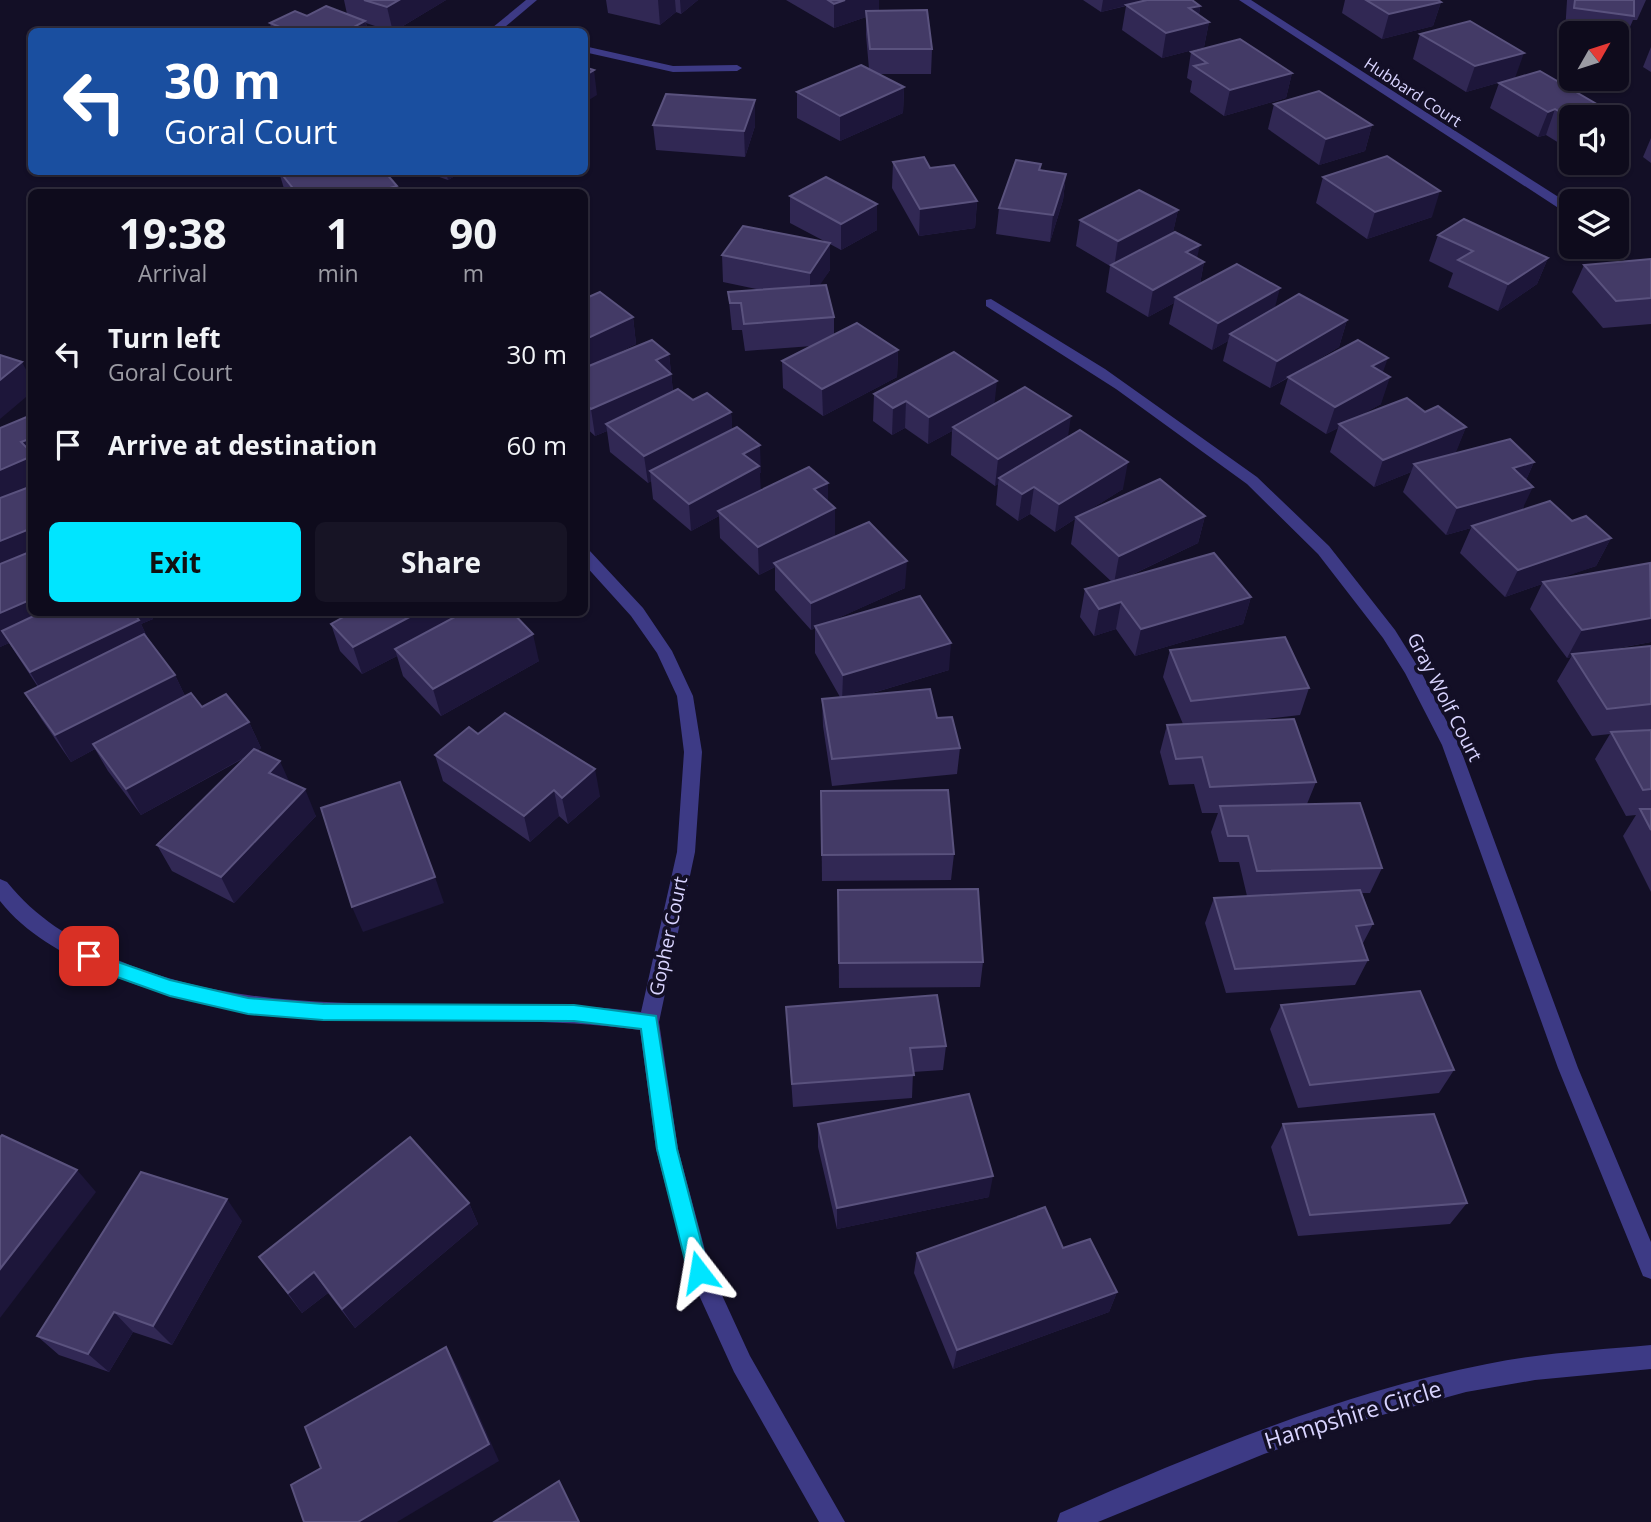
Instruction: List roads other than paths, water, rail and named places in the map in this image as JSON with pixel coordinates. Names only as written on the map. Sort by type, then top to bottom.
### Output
[{"type":"street","points":[[501,28],[532,0]]},
{"type":"street","name":"Hubbard Court","points":[[1244,0],[1559,203]]},
{"type":"street","points":[[588,50],[673,69],[737,68]]},
{"type":"street","name":"Gray Wolf Court","points":[[991,303],[1128,390],[1238,469],[1312,538],[1390,634],[1415,674],[1468,789],[1528,961],[1619,1197],[1651,1268]]},
{"type":"street","name":"Gopher Court","points":[[588,558],[637,612],[664,651],[685,696],[693,752],[687,852],[649,1021],[667,1149],[699,1272],[742,1364],[833,1522]]},
{"type":"street","points":[[0,887],[21,915],[48,935],[109,967],[170,988],[248,1006],[323,1012],[574,1013],[649,1021]]},
{"type":"street","name":"Hampshire Circle","points":[[1069,1522],[1215,1458],[1322,1421],[1467,1380],[1567,1364],[1651,1357]]}]
